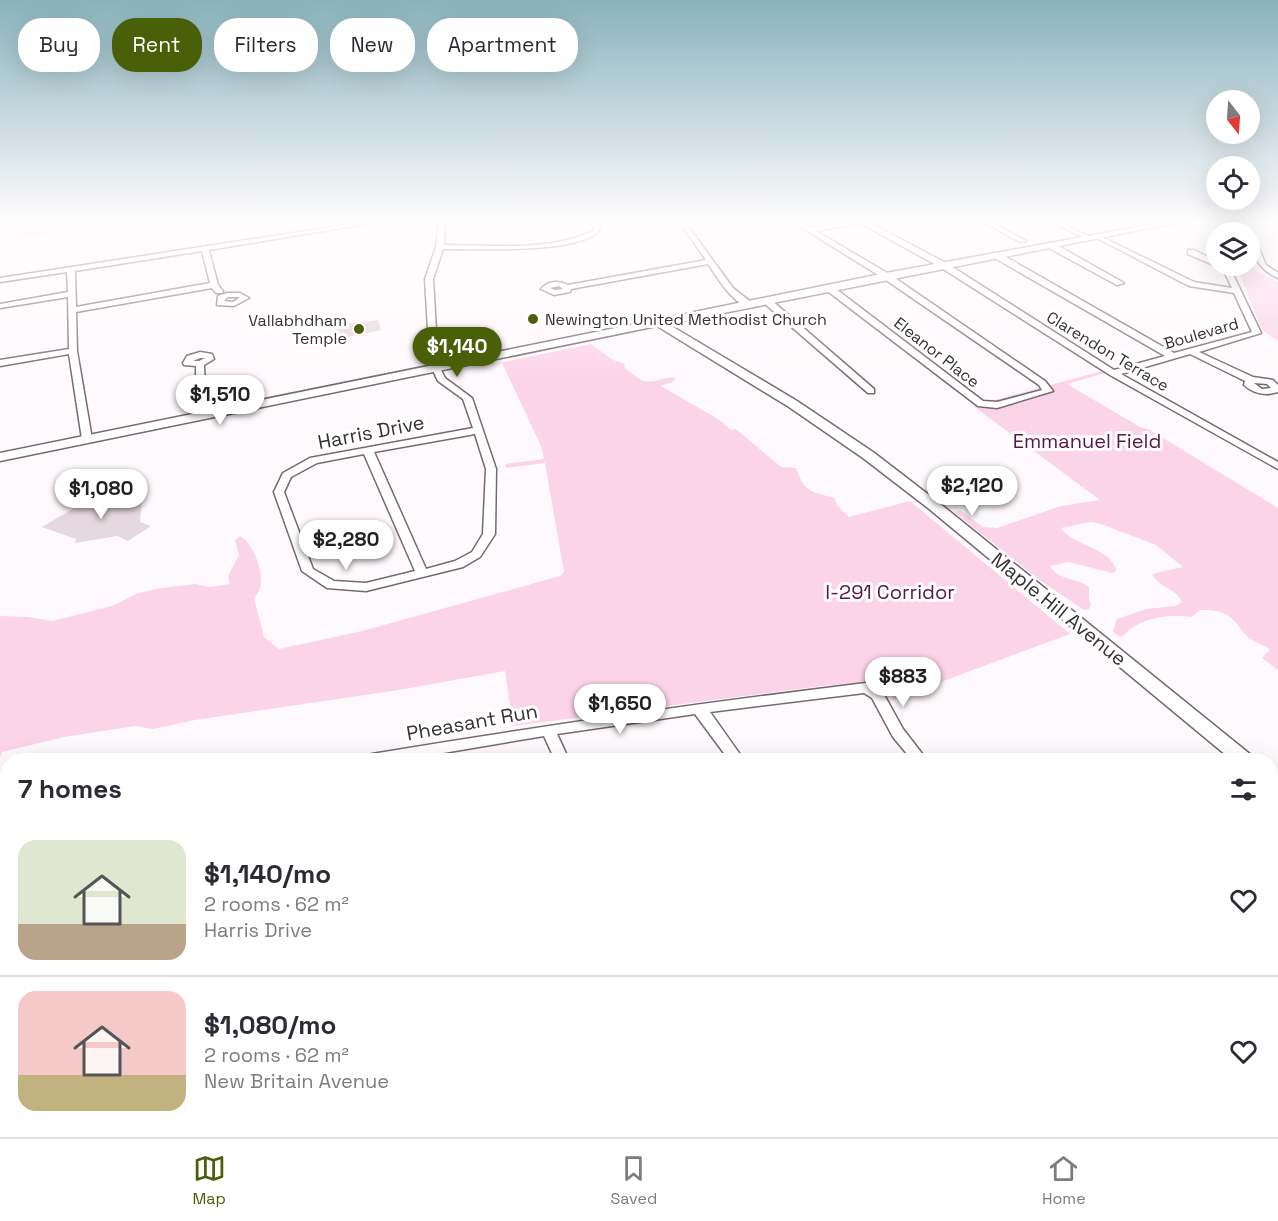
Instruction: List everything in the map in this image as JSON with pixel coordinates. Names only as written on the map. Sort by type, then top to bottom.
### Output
[{"type":"main road","points":[[0,457],[435,367],[661,324],[891,275]]},
{"type":"main road","name":"Maple Hill Avenue","points":[[661,324],[793,404],[868,455],[1235,753]]},
{"type":"street","points":[[0,280],[32,275]]},
{"type":"street","points":[[71,275],[74,351],[87,439]]},
{"type":"street","points":[[212,275],[214,285],[224,297]]},
{"type":"street","points":[[430,275],[435,367]]},
{"type":"street","points":[[567,287],[634,275]]},
{"type":"street","points":[[718,275],[730,290],[749,305]]},
{"type":"street","name":"Clarendon Terrace","points":[[959,275],[1113,373],[1278,466]]},
{"type":"street","points":[[1031,275],[1174,357]]},
{"type":"street","points":[[1105,275],[1119,283]]},
{"type":"street","points":[[1173,275],[1192,284],[1238,291]]},
{"type":"street","name":"Eleanor Place","points":[[830,288],[977,402],[991,406],[1048,391],[1047,387],[886,276]]},
{"type":"street","name":"Boulevard","points":[[1113,373],[1257,333],[1230,276]]},
{"type":"street","points":[[72,310],[214,285]]},
{"type":"street","points":[[0,306],[71,294]]},
{"type":"street","points":[[767,301],[872,391]]},
{"type":"street","points":[[0,363],[74,351]]},
{"type":"street","points":[[1192,352],[1251,381]]},
{"type":"street","points":[[200,364],[201,415]]},
{"type":"street","name":"Harris Drive","points":[[435,367],[441,379],[467,398],[479,430],[491,469],[489,534],[476,554],[459,564],[366,587],[331,585],[308,571],[279,492],[287,475],[314,460],[479,430]]},
{"type":"street","points":[[367,449],[422,574]]},
{"type":"street","name":"Pheasant Run","points":[[412,753],[548,729],[866,688],[877,695],[898,733],[914,753]]},
{"type":"street","points":[[699,708],[732,753]]},
{"type":"street","points":[[548,729],[559,753]]},
{"type":"green space","points":[[1264,275],[1278,282],[1278,341],[1262,330],[1241,276]]},
{"type":"green space","name":"I-291 Corridor","points":[[591,344],[613,360],[625,364],[624,367],[643,380],[649,382],[675,378],[674,381],[661,386],[718,419],[731,430],[736,429],[781,467],[796,468],[802,482],[809,490],[834,498],[837,505],[849,517],[910,501],[1070,634],[938,683],[900,694],[894,701],[888,689],[881,687],[829,685],[513,726],[505,671],[399,690],[195,720],[153,729],[135,726],[64,737],[0,753],[0,616],[52,621],[112,606],[138,593],[162,588],[195,584],[210,587],[230,584],[228,576],[239,555],[235,540],[240,536],[251,547],[259,565],[261,584],[254,598],[264,637],[279,649],[362,631],[560,576],[564,572],[545,463],[506,468],[505,464],[544,459],[541,446],[502,363],[450,373]]},
{"type":"green space","name":"Emmanuel Field","points":[[1102,371],[1105,373],[1067,384],[1140,427],[1148,429],[1278,508],[1278,670],[1262,658],[1270,649],[1253,641],[1236,622],[1222,612],[1200,610],[1192,617],[1154,618],[1137,625],[1122,637],[1115,634],[1113,631],[1117,619],[1146,609],[1175,606],[1182,602],[1152,574],[1183,567],[1156,545],[1091,522],[1061,528],[1067,535],[1105,555],[1116,569],[1112,573],[1069,562],[1050,566],[1063,577],[1089,587],[1091,605],[1089,609],[1084,610],[1041,581],[954,512],[960,510],[983,527],[997,528],[1061,506],[1100,500],[973,406]]},
{"type":"building","name":"Vallabhdham Temple","points":[[378,320],[381,330],[339,339],[335,325]]},
{"type":"building","points":[[103,491],[134,503],[142,501],[140,522],[151,526],[128,541],[117,536],[75,543],[76,539],[42,527]]},
{"type":"place","name":"Newington United Methodist Church","points":[[533,319]]},
{"type":"place","name":"Vallabhdham Temple","points":[[359,329]]}]
